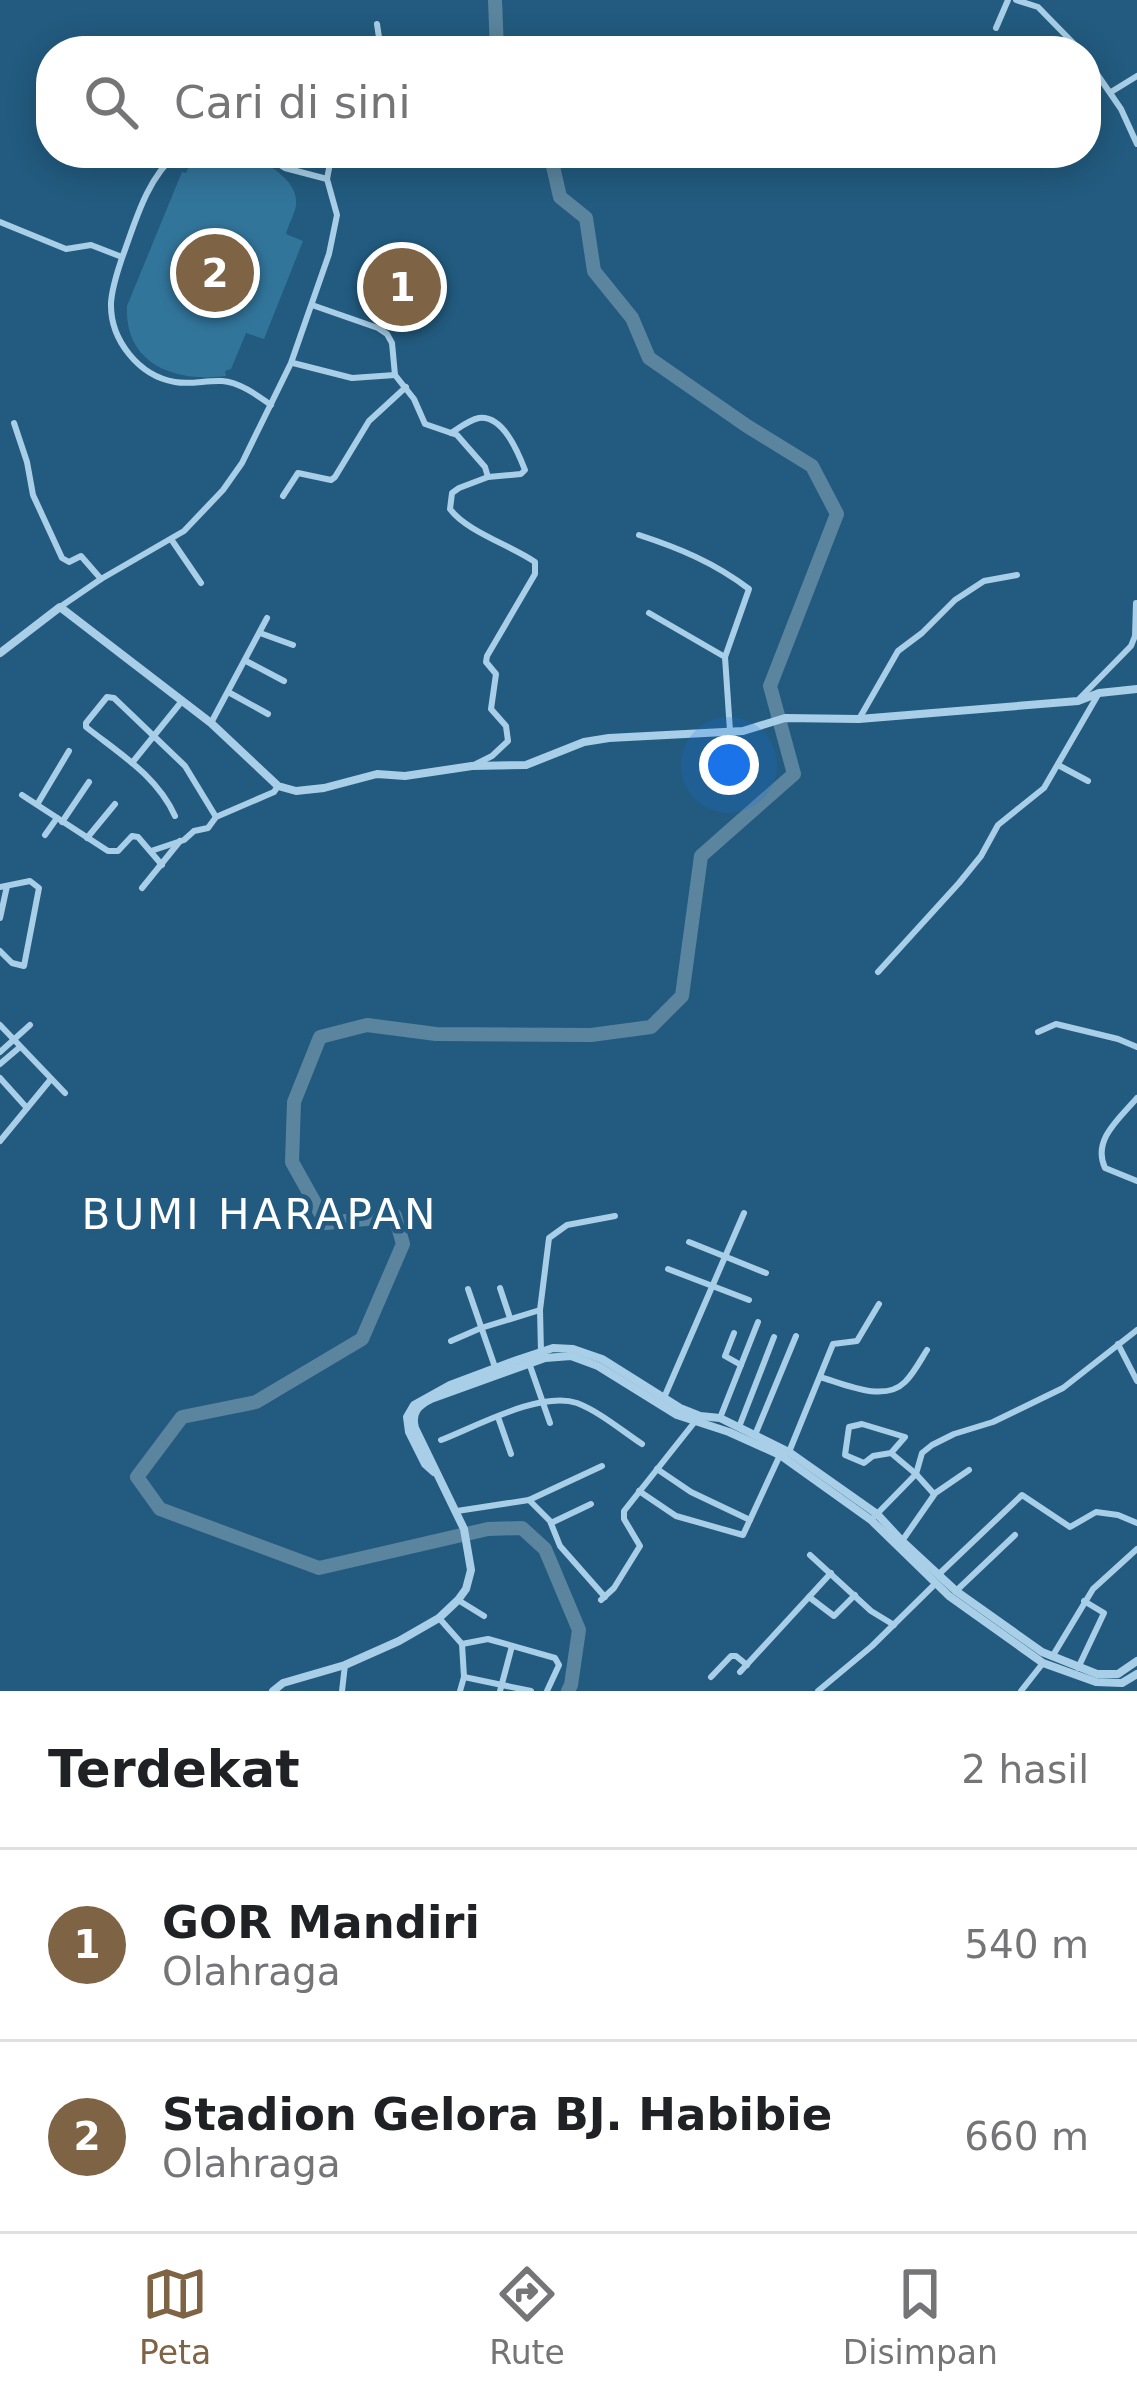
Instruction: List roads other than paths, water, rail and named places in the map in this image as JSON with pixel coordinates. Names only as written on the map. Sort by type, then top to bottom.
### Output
[{"type":"street","points":[[996,28],[1012,0],[1038,7],[1066,36]]},
{"type":"street","points":[[377,24],[379,36]]},
{"type":"street","points":[[1111,92],[1137,76]]},
{"type":"street","points":[[1101,78],[1137,144]]},
{"type":"street","points":[[163,168],[154,178],[122,257],[112,292],[112,321],[134,360],[159,378],[232,383],[271,405]]},
{"type":"street","points":[[288,168],[327,179]]},
{"type":"street","points":[[0,653],[101,579],[192,524],[242,463],[291,363],[336,224],[329,168]]},
{"type":"street","points":[[0,222],[66,249],[91,245],[122,257]]},
{"type":"street","points":[[312,305],[387,334],[395,375],[425,424],[465,442],[488,477]]},
{"type":"street","points":[[291,363],[352,378],[395,375]]},
{"type":"street","points":[[283,496],[298,473],[335,477],[369,421],[406,387]]},
{"type":"street","points":[[451,433],[477,418],[488,419],[500,426],[518,453],[525,470],[521,474],[488,477],[459,488],[452,494],[450,509],[464,524],[536,562],[535,574],[486,662],[496,674],[491,710],[506,726],[508,741],[472,766]]},
{"type":"street","points":[[14,424],[33,495],[62,558],[69,562],[83,557],[101,579]]},
{"type":"street","points":[[639,536],[708,560],[749,589],[725,657],[730,731]]},
{"type":"street","points":[[171,538],[201,583]]},
{"type":"street","points":[[859,719],[901,648],[971,588],[1018,575]]},
{"type":"street","points":[[1078,701],[1131,646],[1136,603]]},
{"type":"street","points":[[60,608],[211,724],[287,790],[306,791],[377,774],[405,776],[472,766],[526,765],[594,740],[742,731],[784,718],[859,719],[1078,701],[1137,689]]},
{"type":"street","points":[[649,613],[725,657]]},
{"type":"street","points":[[211,724],[267,618]]},
{"type":"street","points":[[260,633],[293,645]]},
{"type":"street","points":[[246,662],[284,681]]},
{"type":"street","points":[[230,693],[268,714]]},
{"type":"street","points":[[878,972],[959,883],[998,825],[1040,793],[1100,693]]},
{"type":"street","points":[[175,817],[149,777],[86,727],[107,697],[185,766],[216,817]]},
{"type":"street","points":[[132,763],[182,701]]},
{"type":"street","points":[[38,803],[69,751]]},
{"type":"street","points":[[1058,765],[1088,781]]},
{"type":"street","points":[[45,835],[89,782]]},
{"type":"street","points":[[150,851],[208,828],[216,817],[278,786]]},
{"type":"street","points":[[22,795],[107,851],[113,852],[135,836],[162,865]]},
{"type":"street","points":[[86,838],[115,804]]},
{"type":"street","points":[[142,888],[180,841]]},
{"type":"street","points":[[0,918],[4,886],[33,881],[39,886],[24,966],[1,957]]},
{"type":"street","points":[[1039,1032],[1056,1024],[1137,1047]]},
{"type":"street","points":[[0,1025],[64,1093]]},
{"type":"street","points":[[0,1064],[30,1025]]},
{"type":"street","points":[[0,1052],[17,1044]]},
{"type":"street","points":[[0,1078],[27,1108]]},
{"type":"street","points":[[0,1141],[4,1130],[51,1079]]},
{"type":"street","points":[[1137,1098],[1105,1138],[1100,1153],[1105,1168],[1137,1181]]},
{"type":"street","points":[[663,1400],[744,1213]]},
{"type":"street","points":[[541,1352],[540,1310],[550,1235],[584,1220],[615,1216]]},
{"type":"street","points":[[689,1242],[766,1273]]},
{"type":"street","points":[[668,1269],[749,1300]]},
{"type":"street","points":[[500,1288],[510,1318]]},
{"type":"street","points":[[469,1289],[496,1371]]},
{"type":"street","points":[[639,1491],[676,1516],[743,1535],[833,1345],[857,1341],[879,1304]]},
{"type":"street","points":[[451,1340],[540,1310]]},
{"type":"street","points":[[720,1418],[758,1322]]},
{"type":"street","points":[[874,1517],[916,1474],[922,1453],[932,1445],[1052,1394],[1137,1330]]},
{"type":"street","points":[[734,1333],[725,1356],[741,1365]]},
{"type":"street","points":[[755,1435],[796,1336]]},
{"type":"street","points":[[740,1427],[774,1337]]},
{"type":"street","points":[[1118,1344],[1137,1381]]},
{"type":"street","points":[[528,1360],[561,1348],[600,1362],[697,1419],[720,1418],[755,1435],[874,1517],[937,1580],[1025,1647]]},
{"type":"street","points":[[820,1376],[866,1390],[889,1390],[900,1387],[928,1350]]},
{"type":"street","points":[[273,1691],[294,1678],[345,1665],[399,1641],[439,1618],[458,1600],[470,1579],[464,1529],[414,1423],[416,1406],[431,1399],[528,1360],[563,1355],[600,1362],[657,1404],[785,1453]]},
{"type":"street","points":[[528,1360],[550,1423]]},
{"type":"street","points":[[441,1440],[543,1401],[562,1400],[588,1408],[641,1444]]},
{"type":"street","points":[[498,1418],[511,1454]]},
{"type":"street","points":[[529,1500],[551,1523],[560,1546],[603,1599],[638,1550],[637,1537],[623,1515],[697,1419]]},
{"type":"street","points":[[892,1454],[904,1437],[852,1424],[845,1455],[864,1463],[873,1456],[892,1454],[934,1494]]},
{"type":"street","points":[[457,1510],[529,1500],[602,1466]]},
{"type":"street","points":[[657,1469],[691,1492],[750,1520]]},
{"type":"street","points":[[902,1541],[934,1494],[969,1470]]},
{"type":"street","points":[[818,1691],[894,1625],[1022,1496],[1070,1527],[1096,1512],[1137,1523]]},
{"type":"street","points":[[551,1523],[591,1504]]},
{"type":"street","points":[[874,1517],[937,1580],[1025,1647],[1083,1679],[1111,1684],[1137,1674]]},
{"type":"street","points":[[956,1591],[1015,1535]]},
{"type":"street","points":[[1021,1691],[1084,1601],[1137,1549]]},
{"type":"street","points":[[810,1555],[871,1611],[894,1625]]},
{"type":"street","points":[[740,1672],[831,1573]]},
{"type":"street","points":[[809,1597],[834,1616],[855,1595]]},
{"type":"street","points":[[458,1600],[484,1616]]},
{"type":"street","points":[[1078,1668],[1104,1613],[1084,1601]]},
{"type":"street","points":[[439,1618],[463,1644],[460,1691]]},
{"type":"street","points":[[463,1644],[488,1639],[558,1659],[547,1691]]},
{"type":"street","points":[[501,1688],[512,1646]]},
{"type":"street","points":[[711,1677],[731,1656],[746,1665]]},
{"type":"street","points":[[1047,1660],[1112,1675],[1137,1661]]},
{"type":"street","points":[[342,1691],[345,1665]]},
{"type":"street","points":[[464,1677],[531,1691]]},
{"type":"waterway","points":[[495,0],[496,36]]},
{"type":"waterway","points":[[553,168],[560,197],[586,218],[594,271],[632,318],[649,358],[812,466],[837,514],[770,686],[794,774],[701,856],[682,996],[651,1027],[591,1035],[436,1034],[367,1025],[320,1037],[294,1102],[292,1162],[326,1223],[395,1216],[403,1244],[362,1339],[256,1402],[182,1417],[137,1477],[160,1509],[319,1568],[488,1529],[522,1528],[545,1549],[579,1630],[568,1691]]},
{"type":"place","name":"Stadion Gelora BJ. Habibie","points":[[215,273]]},
{"type":"place","name":"GOR Mandiri","points":[[402,287]]},
{"type":"district","name":"BUMI HARAPAN","points":[[260,1214]]}]
